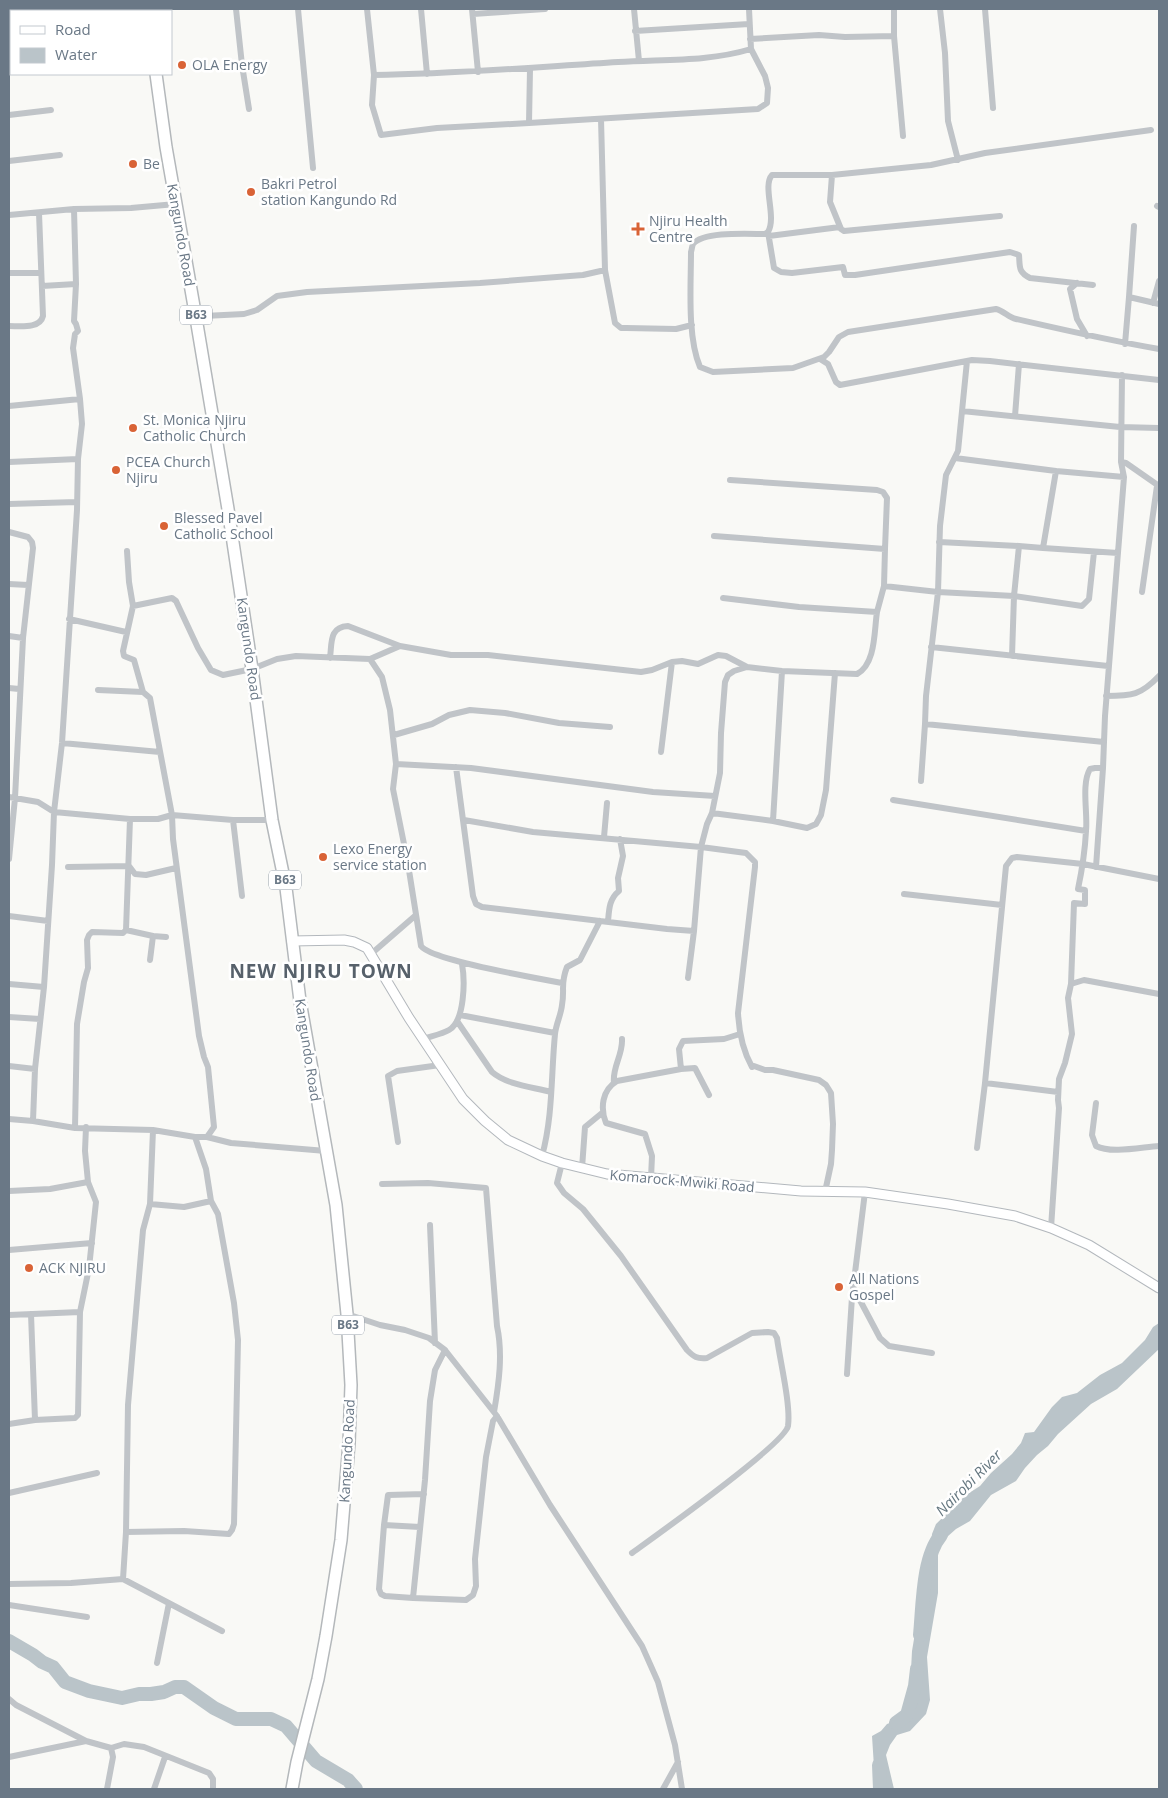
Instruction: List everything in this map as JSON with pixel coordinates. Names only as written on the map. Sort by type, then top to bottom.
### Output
[{"type":"highway","name":"Kangundo Road","points":[[156,75],[252,669],[272,820],[286,888],[310,1064],[336,1205],[347,1314],[351,1385],[350,1443],[341,1540],[326,1636],[292,1789]]},
{"type":"main road","name":"Komarock-Mwiki Road","points":[[292,941],[344,940],[363,945],[371,954],[423,1039],[463,1099],[508,1140],[542,1156],[607,1174],[825,1192],[865,1192],[939,1202],[1014,1216],[1051,1228],[1089,1245],[1159,1288]]},
{"type":"street","points":[[236,9],[249,109]]},
{"type":"street","points":[[298,9],[313,168]]},
{"type":"street","points":[[367,9],[374,75],[372,105],[381,135],[437,128],[753,110],[763,107],[767,103],[768,88],[763,70],[751,49],[749,9]]},
{"type":"street","points":[[421,9],[427,74]]},
{"type":"street","points":[[478,72],[472,11],[546,9]]},
{"type":"street","points":[[634,9],[639,61]]},
{"type":"street","points":[[894,9],[894,36],[903,136]]},
{"type":"street","points":[[940,9],[945,53],[948,121],[958,160]]},
{"type":"street","points":[[985,9],[993,108]]},
{"type":"street","points":[[635,31],[750,24]]},
{"type":"street","points":[[750,39],[819,35],[894,36]]},
{"type":"street","points":[[374,75],[478,72],[713,57],[751,49]]},
{"type":"street","points":[[529,123],[530,69]]},
{"type":"street","points":[[9,115],[51,110]]},
{"type":"street","points":[[601,119],[605,270],[615,323],[626,328],[667,329],[692,325]]},
{"type":"street","points":[[1093,285],[1030,278],[1023,274],[1021,270],[1019,255],[1010,252],[855,275],[845,275],[843,267],[792,273],[781,272],[774,268],[769,234],[772,224],[769,182],[771,176],[780,174],[832,175],[931,165],[985,153],[1151,130]]},
{"type":"street","points":[[9,160],[60,155]]},
{"type":"street","points":[[832,175],[830,202],[841,229],[847,231],[1000,216]]},
{"type":"street","points":[[9,215],[74,209],[131,208],[176,204]]},
{"type":"street","points":[[33,1121],[35,1069],[44,987],[54,812],[62,742],[78,459],[82,424],[73,348],[75,334],[78,331],[74,321],[76,284],[74,209]]},
{"type":"street","points":[[9,326],[40,323],[44,316],[39,213]]},
{"type":"street","points":[[840,226],[769,234],[714,235],[694,244],[691,252],[692,325],[697,361],[700,367],[707,371],[793,368],[820,359],[829,352],[839,337],[848,332],[996,310],[1003,311],[1014,319],[1159,350]]},
{"type":"street","points":[[1125,344],[1134,226]]},
{"type":"street","points":[[196,318],[244,314],[257,310],[277,296],[307,292],[480,283],[584,274],[605,270]]},
{"type":"street","points":[[9,273],[41,273]]},
{"type":"street","points":[[1129,297],[1156,303],[1159,280]]},
{"type":"street","points":[[1077,283],[1070,289],[1077,319],[1087,336]]},
{"type":"street","points":[[42,286],[76,284]]},
{"type":"street","points":[[820,359],[828,364],[836,382],[840,385],[967,362],[990,361],[1159,380]]},
{"type":"street","points":[[921,781],[926,724],[926,696],[938,592],[939,542],[946,475],[958,451],[967,362]]},
{"type":"street","points":[[1015,416],[1019,364]]},
{"type":"street","points":[[1096,867],[1108,666],[1124,477],[1121,462],[1120,427],[1122,375]]},
{"type":"street","points":[[9,406],[80,399]]},
{"type":"street","points":[[962,411],[1120,427],[1159,428]]},
{"type":"street","points":[[955,458],[1056,471],[1124,477]]},
{"type":"street","points":[[9,462],[78,459]]},
{"type":"street","points":[[1121,462],[1126,463],[1158,486],[1142,592]]},
{"type":"street","points":[[1043,548],[1056,471]]},
{"type":"street","points":[[330,658],[333,634],[341,626],[348,626],[400,646],[452,655],[488,656],[641,672],[672,662],[698,664],[718,655],[726,656],[747,667],[782,671],[857,674],[862,671],[867,665],[870,656],[877,612],[884,586],[887,498],[884,492],[730,480]]},
{"type":"street","points":[[9,504],[77,502]]},
{"type":"street","points":[[9,532],[28,537],[32,542],[19,689],[18,744],[12,797],[9,859]]},
{"type":"street","points":[[714,536],[885,549]]},
{"type":"street","points":[[939,542],[1118,553]]},
{"type":"street","points":[[1012,656],[1014,596],[1020,546]]},
{"type":"street","points":[[127,551],[133,606],[123,650],[124,656],[134,660],[143,692],[150,698],[172,815],[176,868],[199,1036],[210,1075],[214,1127],[207,1137]]},
{"type":"street","points":[[884,586],[938,592],[1014,596],[1082,606],[1089,599],[1094,552]]},
{"type":"street","points":[[9,584],[28,585]]},
{"type":"street","points":[[133,606],[172,598],[176,601],[198,648],[211,670],[223,675],[252,669],[277,659],[296,656],[370,659],[400,646]]},
{"type":"street","points":[[723,598],[799,607],[877,612]]},
{"type":"street","points":[[69,619],[126,632]]},
{"type":"street","points":[[9,636],[23,638]]},
{"type":"street","points":[[931,646],[1108,666]]},
{"type":"street","points":[[370,659],[385,684],[394,735],[396,764],[393,789],[422,949],[462,964],[562,983]]},
{"type":"street","points":[[661,752],[672,662]]},
{"type":"street","points":[[688,978],[701,846],[712,813],[720,773],[721,733],[726,682],[728,675],[747,667]]},
{"type":"street","points":[[773,821],[782,671]]},
{"type":"street","points":[[712,813],[773,821],[807,828],[816,824],[822,815],[826,790],[835,673]]},
{"type":"street","points":[[1106,696],[1130,696],[1140,691],[1159,676]]},
{"type":"street","points":[[9,688],[19,689]]},
{"type":"street","points":[[98,690],[143,692]]},
{"type":"street","points":[[394,735],[432,724],[449,715],[470,710],[505,713],[559,723],[610,727]]},
{"type":"street","points":[[926,724],[1104,742]]},
{"type":"street","points":[[62,742],[160,752]]},
{"type":"street","points":[[9,743],[18,744]]},
{"type":"street","points":[[396,764],[456,767],[574,780],[653,792],[715,796]]},
{"type":"street","points":[[456,767],[473,896],[476,904],[482,907],[694,931]]},
{"type":"street","points":[[1051,1228],[1059,1108],[1059,1079],[1066,1063],[1072,1034],[1068,998],[1071,984],[1074,903],[1085,904],[1085,890],[1078,889],[1083,864],[1086,831],[1086,779],[1090,769],[1103,768]]},
{"type":"street","points":[[12,797],[38,802],[54,812],[130,819],[158,819],[172,815],[233,820],[272,820]]},
{"type":"street","points":[[893,800],[1086,831]]},
{"type":"street","points":[[604,837],[607,803]]},
{"type":"street","points":[[126,930],[130,819]]},
{"type":"street","points":[[233,820],[242,896]]},
{"type":"street","points":[[464,820],[533,832],[701,846],[746,853],[755,862],[738,1013],[740,1034],[752,1067],[819,1080],[826,1085],[831,1093],[833,1144],[825,1192]]},
{"type":"street","points":[[608,922],[611,900],[619,891],[618,878],[623,856],[620,839]]},
{"type":"street","points":[[977,1148],[1006,866],[1012,858],[1017,857],[1083,864],[1159,879]]},
{"type":"street","points":[[129,866],[135,874],[142,875],[176,868]]},
{"type":"street","points":[[68,868],[129,866]]},
{"type":"street","points":[[904,894],[1002,905]]},
{"type":"street","points":[[371,954],[416,915]]},
{"type":"street","points":[[9,916],[48,922]]},
{"type":"street","points":[[542,1156],[549,1121],[556,1033],[563,1004],[562,983],[567,967],[580,960],[600,921]]},
{"type":"street","points":[[75,1128],[77,1024],[88,968],[87,940],[89,935],[92,932],[123,933],[126,930],[166,937]]},
{"type":"street","points":[[150,960],[153,936]]},
{"type":"street","points":[[423,1039],[451,1029],[458,1018],[464,976],[462,964]]},
{"type":"street","points":[[1071,984],[1084,980],[1159,994]]},
{"type":"street","points":[[9,984],[44,987]]},
{"type":"street","points":[[9,1017],[40,1019]]},
{"type":"street","points":[[458,1018],[556,1033]]},
{"type":"street","points":[[458,1018],[496,1076],[551,1092]]},
{"type":"street","points":[[681,1069],[678,1049],[682,1041],[724,1039],[740,1034]]},
{"type":"street","points":[[614,1083],[613,1073],[623,1048],[622,1039]]},
{"type":"street","points":[[398,1142],[388,1076],[397,1071],[440,1065]]},
{"type":"street","points":[[9,1066],[35,1069]]},
{"type":"street","points":[[651,1178],[652,1156],[645,1134],[606,1123],[602,1113],[606,1092],[614,1083],[681,1069],[695,1068],[709,1095]]},
{"type":"street","points":[[985,1083],[1058,1092]]},
{"type":"street","points":[[1096,1103],[1092,1134],[1096,1146],[1102,1150],[1159,1146]]},
{"type":"street","points":[[582,1168],[585,1127],[602,1113]]},
{"type":"street","points":[[9,1119],[75,1128],[153,1130],[195,1137],[207,1137],[231,1143],[326,1152]]},
{"type":"street","points":[[9,1424],[35,1420],[75,1418],[78,1415],[80,1312],[89,1268],[96,1202],[88,1182],[85,1151],[86,1128]]},
{"type":"street","points":[[123,1579],[129,1396],[143,1230],[150,1204],[153,1130]]},
{"type":"street","points":[[126,1532],[184,1531],[229,1534],[234,1524],[238,1340],[234,1303],[218,1214],[211,1201],[206,1169],[195,1137]]},
{"type":"street","points":[[562,1163],[557,1183],[564,1194],[582,1209],[621,1256],[687,1350],[694,1357],[699,1359],[707,1358],[752,1333],[774,1333],[777,1338],[788,1407],[786,1431],[779,1440],[729,1481],[632,1554]]},
{"type":"street","points":[[9,1191],[50,1189],[88,1182]]},
{"type":"street","points":[[382,1184],[428,1183],[486,1188],[497,1326],[500,1342],[498,1389],[486,1457],[475,1559],[476,1586],[473,1595],[466,1600],[385,1596],[381,1594],[379,1589],[388,1495],[424,1494]]},
{"type":"street","points":[[847,1374],[850,1310],[865,1192]]},
{"type":"street","points":[[150,1204],[184,1207],[211,1201]]},
{"type":"street","points":[[430,1225],[435,1343]]},
{"type":"street","points":[[9,1250],[92,1243]]},
{"type":"street","points":[[853,1288],[880,1338],[885,1343],[889,1346],[932,1353]]},
{"type":"street","points":[[9,1315],[80,1312]]},
{"type":"street","points":[[31,1314],[35,1420]]},
{"type":"street","points":[[347,1314],[429,1338],[445,1350],[463,1370],[495,1414],[550,1505],[642,1646],[658,1682],[675,1744],[682,1789]]},
{"type":"street","points":[[413,1598],[424,1494],[430,1401],[435,1370],[445,1350]]},
{"type":"street","points":[[9,1493],[97,1473]]},
{"type":"street","points":[[384,1525],[420,1527]]},
{"type":"street","points":[[9,1584],[71,1583],[123,1579],[222,1631]]},
{"type":"street","points":[[157,1663],[169,1603]]},
{"type":"street","points":[[9,1605],[87,1617]]},
{"type":"street","points":[[9,1699],[16,1705],[86,1741],[111,1748],[124,1744],[144,1747],[209,1773],[213,1779],[213,1789]]},
{"type":"street","points":[[9,1757],[86,1741]]},
{"type":"street","points":[[107,1789],[113,1757],[111,1748]]},
{"type":"street","points":[[154,1789],[165,1756]]},
{"type":"street","points":[[663,1789],[678,1761]]},
{"type":"water","points":[[1159,1323],[1159,1349],[1117,1389],[1091,1404],[1037,1455],[1016,1481],[991,1495],[970,1521],[956,1529],[938,1545],[938,1593],[927,1657],[930,1700],[926,1714],[910,1731],[897,1735],[890,1745],[886,1755],[894,1789],[882,1789],[874,1767],[872,1736],[881,1731],[887,1724],[900,1719],[916,1703],[911,1670],[912,1651],[915,1633],[922,1616],[931,1580],[932,1534],[936,1524],[966,1495],[980,1486],[1012,1454],[1021,1443],[1025,1433],[1034,1432],[1052,1407],[1062,1397],[1077,1393],[1100,1375],[1122,1363],[1145,1340],[1153,1327]]},
{"type":"waterway","name":"Nairobi River","points":[[920,1635],[924,1583],[930,1556],[941,1535]]},
{"type":"waterway","points":[[9,1641],[53,1667],[65,1682],[89,1691],[122,1698],[139,1694],[164,1692],[175,1687],[184,1687],[214,1708],[236,1719],[271,1719],[286,1726],[316,1761],[348,1780],[356,1789]]},
{"type":"waterway","name":"Nairobi River","points":[[896,1723],[907,1715],[915,1686],[917,1669]]},
{"type":"waterway","name":"Nairobi River","points":[[879,1765],[880,1789]]},
{"type":"place","name":"OLA Energy","points":[[182,65]]},
{"type":"place","name":"Be","points":[[133,164]]},
{"type":"place","name":"Bakri Petrol station Kangundo Rd","points":[[251,192]]},
{"type":"place","name":"Njiru Health Centre","points":[[638,229]]},
{"type":"place","name":"St. Monica Njiru Catholic Church","points":[[133,428]]},
{"type":"place","name":"PCEA Church Njiru","points":[[116,470]]},
{"type":"place","name":"Blessed Pavel Catholic School","points":[[164,526]]},
{"type":"place","name":"Lexo Energy service station","points":[[323,857]]},
{"type":"place","name":"ACK NJIRU","points":[[29,1268]]},
{"type":"place","name":"All Nations Gospel","points":[[839,1287]]},
{"type":"district","name":"NEW NJIRU TOWN","points":[[321,971]]}]
